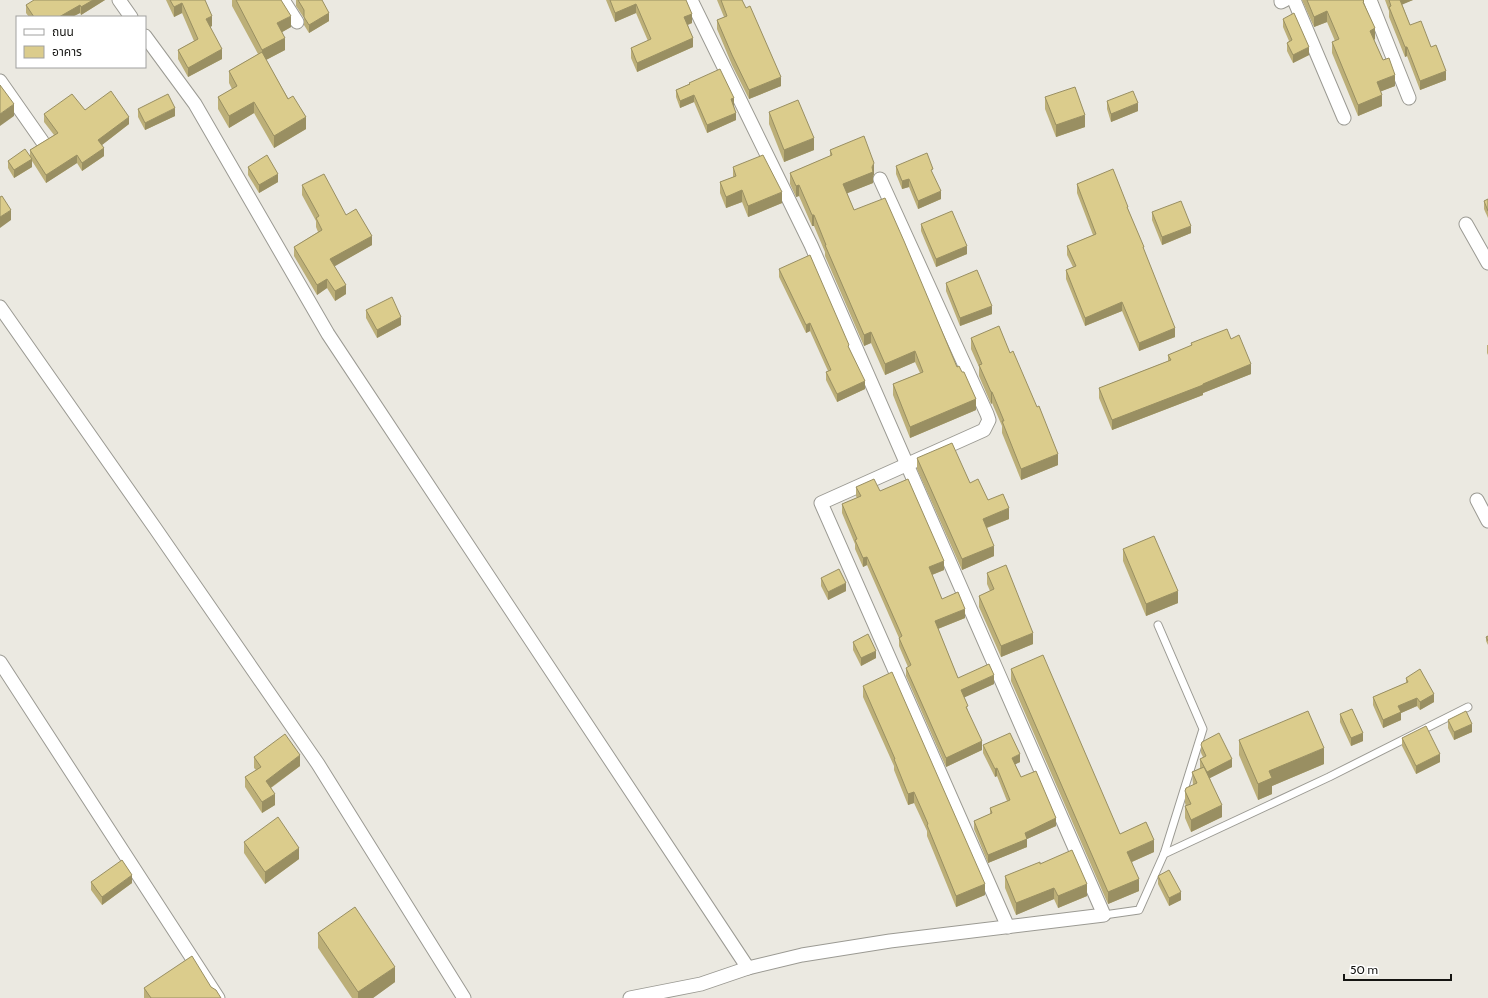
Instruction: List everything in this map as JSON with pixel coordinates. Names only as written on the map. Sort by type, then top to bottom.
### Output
[{"type":"street","points":[[119,0],[130,16]]},
{"type":"street","points":[[283,0],[297,22]]},
{"type":"street","points":[[630,998],[701,984],[748,968],[802,955],[890,941],[1104,914],[811,245],[691,0]]},
{"type":"street","points":[[1281,0],[1281,2],[1286,0]]},
{"type":"street","points":[[1294,0],[1344,118]]},
{"type":"street","points":[[1370,0],[1409,98]]},
{"type":"street","points":[[146,37],[195,104],[328,334],[748,968]]},
{"type":"street","points":[[0,81],[42,141]]},
{"type":"street","points":[[880,179],[984,406],[989,420],[984,430],[821,503],[1008,927]]},
{"type":"street","points":[[1466,224],[1488,263]]},
{"type":"street","points":[[0,307],[318,764],[464,998]]},
{"type":"street","points":[[1477,500],[1488,521]]},
{"type":"street","points":[[0,662],[218,998]]},
{"type":"lane","points":[[1104,914],[1139,910],[1164,854],[1203,729],[1158,625]]},
{"type":"lane","points":[[1164,854],[1329,777],[1468,707]]},
{"type":"building","points":[[34,0],[93,0],[81,7],[80,5],[61,16],[33,16],[26,5]]},
{"type":"building","points":[[170,0],[205,0],[212,16],[206,19],[222,49],[188,68],[178,50],[198,39],[182,3],[174,7]]},
{"type":"building","points":[[236,0],[281,0],[291,16],[277,23],[285,38],[262,50]]},
{"type":"building","points":[[298,0],[322,0],[329,13],[309,25],[304,17],[304,10]]},
{"type":"building","points":[[610,0],[686,0],[692,14],[684,17],[693,38],[637,63],[631,48],[651,39],[636,4],[615,13]]},
{"type":"building","points":[[721,0],[742,0],[746,8],[750,6],[781,77],[749,90],[717,20],[727,16]]},
{"type":"building","points":[[1307,0],[1364,1],[1363,2],[1375,28],[1370,31],[1383,60],[1389,58],[1395,75],[1377,82],[1382,95],[1358,105],[1332,42],[1339,39],[1327,11],[1314,17]]},
{"type":"building","points":[[1389,0],[1400,0],[1410,25],[1421,21],[1431,47],[1436,45],[1446,71],[1420,81],[1389,7],[1391,6]]},
{"type":"building","points":[[1294,13],[1309,47],[1293,55],[1287,43],[1292,40],[1283,19]]},
{"type":"building","points":[[262,52],[288,99],[293,96],[306,117],[274,136],[254,102],[229,116],[218,97],[237,86],[229,71]]},
{"type":"building","points":[[720,69],[734,98],[731,99],[736,113],[707,125],[694,95],[680,101],[676,90]]},
{"type":"building","points":[[0,85],[14,104],[0,114]]},
{"type":"building","points":[[1075,87],[1085,115],[1056,125],[1045,97]]},
{"type":"building","points":[[111,91],[129,117],[98,140],[104,148],[82,163],[77,155],[46,175],[30,150],[58,133],[44,114],[72,94],[85,110]]},
{"type":"building","points":[[1133,91],[1138,103],[1111,114],[1107,101]]},
{"type":"building","points":[[168,94],[175,108],[145,123],[138,109]]},
{"type":"building","points":[[798,100],[814,138],[784,150],[769,112]]},
{"type":"building","points":[[864,136],[874,163],[872,167],[873,172],[843,184],[854,210],[885,198],[957,367],[959,366],[962,372],[964,372],[976,399],[910,427],[893,384],[923,372],[915,351],[885,364],[871,332],[864,335],[825,245],[814,215],[812,215],[799,185],[796,186],[790,173],[832,155],[830,150]]},
{"type":"building","points":[[25,149],[32,159],[14,170],[8,161]]},
{"type":"building","points":[[927,153],[933,169],[931,170],[941,191],[918,201],[909,179],[902,181],[896,166]]},
{"type":"building","points":[[267,155],[278,174],[259,185],[248,167]]},
{"type":"building","points":[[763,155],[782,192],[748,206],[742,190],[726,197],[720,182],[736,176],[733,167]]},
{"type":"building","points":[[1113,169],[1175,328],[1139,343],[1122,302],[1085,318],[1066,270],[1076,266],[1067,246],[1096,234],[1077,184]]},
{"type":"building","points":[[324,174],[346,215],[356,209],[372,236],[330,259],[346,285],[335,291],[327,279],[317,285],[294,247],[322,230],[316,218],[319,216],[302,185]]},
{"type":"building","points":[[2,196],[11,210],[0,217],[0,197]]},
{"type":"building","points":[[1488,199],[1488,211],[1484,201]]},
{"type":"building","points":[[1181,201],[1191,226],[1162,237],[1152,212]]},
{"type":"building","points":[[952,211],[967,246],[936,259],[921,224]]},
{"type":"building","points":[[810,255],[849,345],[848,346],[865,381],[837,394],[826,372],[831,370],[810,323],[806,325],[779,269]]},
{"type":"building","points":[[977,270],[992,306],[960,318],[946,283]]},
{"type":"building","points":[[392,297],[401,317],[377,330],[366,310]]},
{"type":"building","points":[[999,326],[1010,353],[1013,351],[1037,407],[1039,406],[1058,454],[1021,469],[1002,421],[1004,421],[979,365],[982,364],[971,338]]},
{"type":"building","points":[[1227,329],[1231,339],[1239,335],[1251,364],[1203,385],[1112,420],[1099,388],[1171,360],[1168,355],[1192,345],[1191,343]]},
{"type":"building","points":[[952,443],[970,483],[978,479],[988,500],[1003,494],[1009,508],[983,519],[994,546],[962,559],[917,458]]},
{"type":"building","points":[[874,479],[880,491],[908,479],[944,561],[929,567],[942,599],[958,592],[965,609],[935,621],[958,678],[989,664],[994,675],[961,690],[968,706],[966,707],[982,741],[946,758],[906,668],[911,665],[899,638],[902,636],[867,557],[863,558],[855,540],[857,539],[842,504],[861,496],[856,487]]},
{"type":"building","points":[[1154,536],[1178,591],[1146,604],[1123,549]]},
{"type":"building","points":[[1006,565],[1033,633],[1001,646],[979,596],[994,589],[987,573]]},
{"type":"building","points":[[839,569],[846,583],[828,592],[821,578]]},
{"type":"building","points":[[868,634],[876,651],[861,658],[853,642]]},
{"type":"building","points":[[1043,655],[1120,834],[1146,822],[1154,840],[1127,852],[1139,879],[1108,892],[1011,669]]},
{"type":"building","points":[[1420,669],[1434,694],[1420,702],[1417,698],[1398,706],[1401,712],[1383,720],[1373,697],[1408,682],[1406,678]]},
{"type":"building","points":[[892,672],[985,884],[956,896],[914,792],[908,794],[895,759],[863,686]]},
{"type":"building","points":[[1352,709],[1363,733],[1351,738],[1340,714]]},
{"type":"building","points":[[1308,711],[1324,748],[1269,771],[1272,778],[1258,784],[1239,740]]},
{"type":"building","points":[[1466,711],[1472,724],[1454,732],[1448,720]]},
{"type":"building","points":[[1426,726],[1440,754],[1416,766],[1402,738]]},
{"type":"building","points":[[1010,733],[1020,754],[1012,758],[1021,777],[1036,771],[1056,818],[1025,833],[1027,839],[988,855],[974,821],[992,813],[990,808],[1010,800],[997,768],[995,769],[983,745]]},
{"type":"building","points":[[1219,733],[1232,759],[1207,772],[1200,759],[1206,756],[1201,745],[1202,742]]},
{"type":"building","points":[[285,734],[300,755],[266,781],[275,794],[262,802],[245,777],[261,767],[254,757]]},
{"type":"building","points":[[1204,767],[1222,805],[1191,820],[1185,806],[1191,804],[1185,791],[1186,788],[1197,783],[1192,772]]},
{"type":"building","points":[[278,817],[299,848],[265,872],[244,842]]},
{"type":"building","points":[[1072,850],[1087,884],[1058,896],[1054,888],[1016,903],[1005,876],[1040,862],[1040,864]]},
{"type":"building","points":[[122,860],[132,875],[102,897],[91,882]]},
{"type":"building","points":[[1169,870],[1181,892],[1169,898],[1158,876]]},
{"type":"building","points":[[355,907],[395,967],[358,992],[318,933]]},
{"type":"building","points":[[192,956],[211,987],[216,990],[221,998],[151,998],[144,988]]}]
